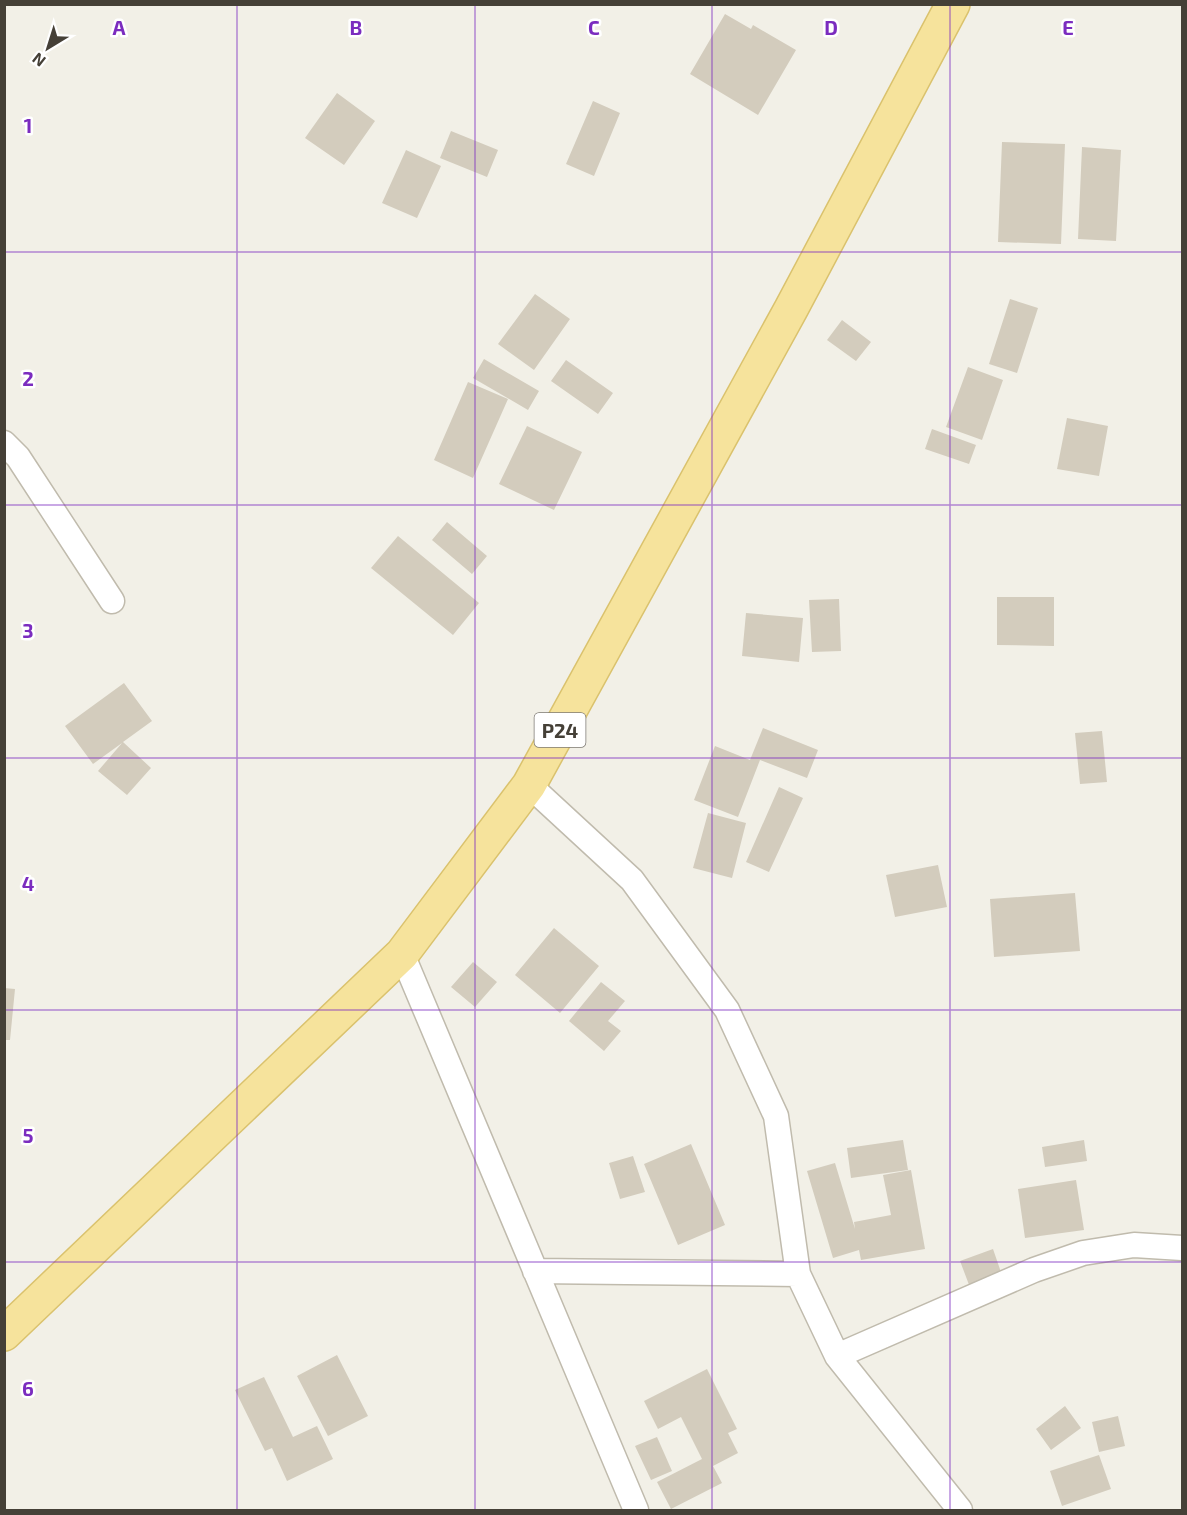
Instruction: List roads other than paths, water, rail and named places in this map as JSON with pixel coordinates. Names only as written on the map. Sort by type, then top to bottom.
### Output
[{"type":"main road","name":"P24","points":[[4,1334],[402,954],[529,785],[791,309],[953,4]]},
{"type":"street","points":[[4,443],[18,457],[112,601]]},
{"type":"street","points":[[529,785],[632,880],[727,1010],[776,1116],[798,1274],[837,1356],[960,1510]]},
{"type":"street","points":[[402,954],[636,1510]]},
{"type":"street","points":[[837,1356],[1034,1270],[1083,1252],[1134,1245],[1182,1248]]},
{"type":"street","points":[[535,1271],[798,1274]]}]
